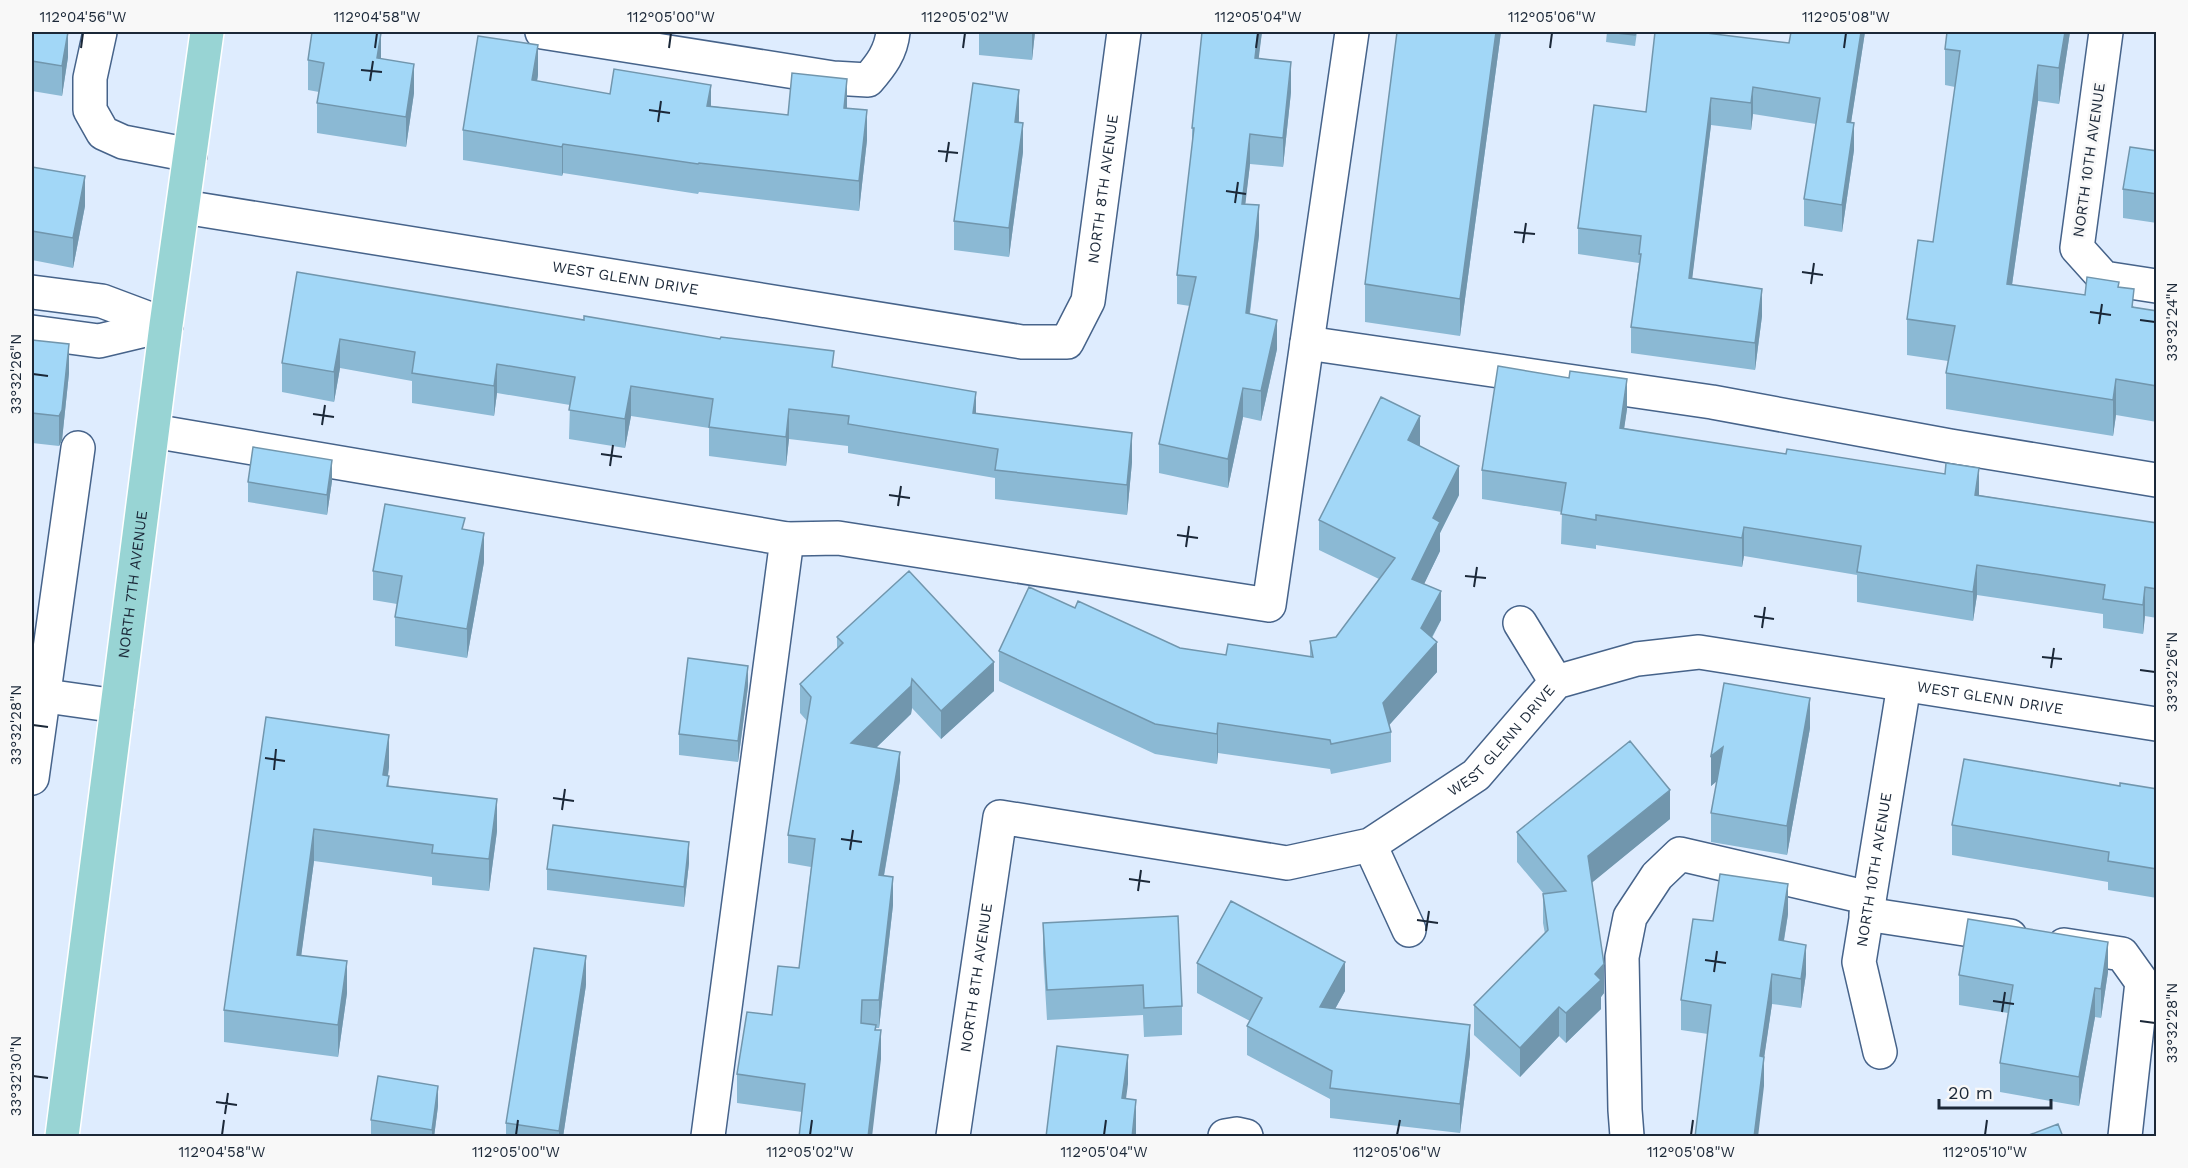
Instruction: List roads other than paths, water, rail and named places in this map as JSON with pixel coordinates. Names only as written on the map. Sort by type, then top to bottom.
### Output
[{"type":"main road","name":"NORTH 7TH AVENUE","points":[[62,1137],[166,325],[207,32]]},
{"type":"street","points":[[100,32],[90,78],[90,110],[103,133],[123,142],[190,155]]},
{"type":"street","points":[[542,32],[833,78],[868,80],[883,64],[892,43],[893,32]]},
{"type":"street","name":"NORTH 8TH AVENUE","points":[[1067,342],[1088,301],[1124,32]]},
{"type":"street","points":[[153,430],[787,539],[838,538],[1269,605],[1352,32]]},
{"type":"street","name":"NORTH 10TH AVENUE","points":[[2106,32],[2077,248],[2104,279],[2157,286]]},
{"type":"street","name":"WEST GLENN DRIVE","points":[[183,207],[1010,340],[1067,342]]},
{"type":"street","points":[[32,292],[102,302],[166,325]]},
{"type":"street","points":[[32,332],[99,342],[166,325]]},
{"type":"street","points":[[1307,343],[1713,402],[1950,446],[2157,480]]},
{"type":"street","points":[[32,778],[37,695],[78,448]]},
{"type":"street","points":[[708,1137],[787,539]]},
{"type":"street","points":[[1520,623],[1556,682]]},
{"type":"street","name":"WEST GLENN DRIVE","points":[[999,817],[1287,863],[1370,845],[1476,775],[1556,682],[1637,659],[1699,652],[2157,724]]},
{"type":"street","name":"NORTH 10TH AVENUE","points":[[1880,1052],[1858,962],[1904,685]]},
{"type":"street","points":[[37,695],[117,706]]},
{"type":"street","name":"NORTH 8TH AVENUE","points":[[953,1137],[999,817]]},
{"type":"street","points":[[1370,845],[1409,930]]},
{"type":"street","points":[[1628,1137],[1625,1110],[1622,957],[1630,917],[1657,876],[1680,854],[1868,906],[2122,954],[2142,982],[2125,1137]]},
{"type":"street","points":[[1225,1137],[1237,1134],[1246,1137]]}]
